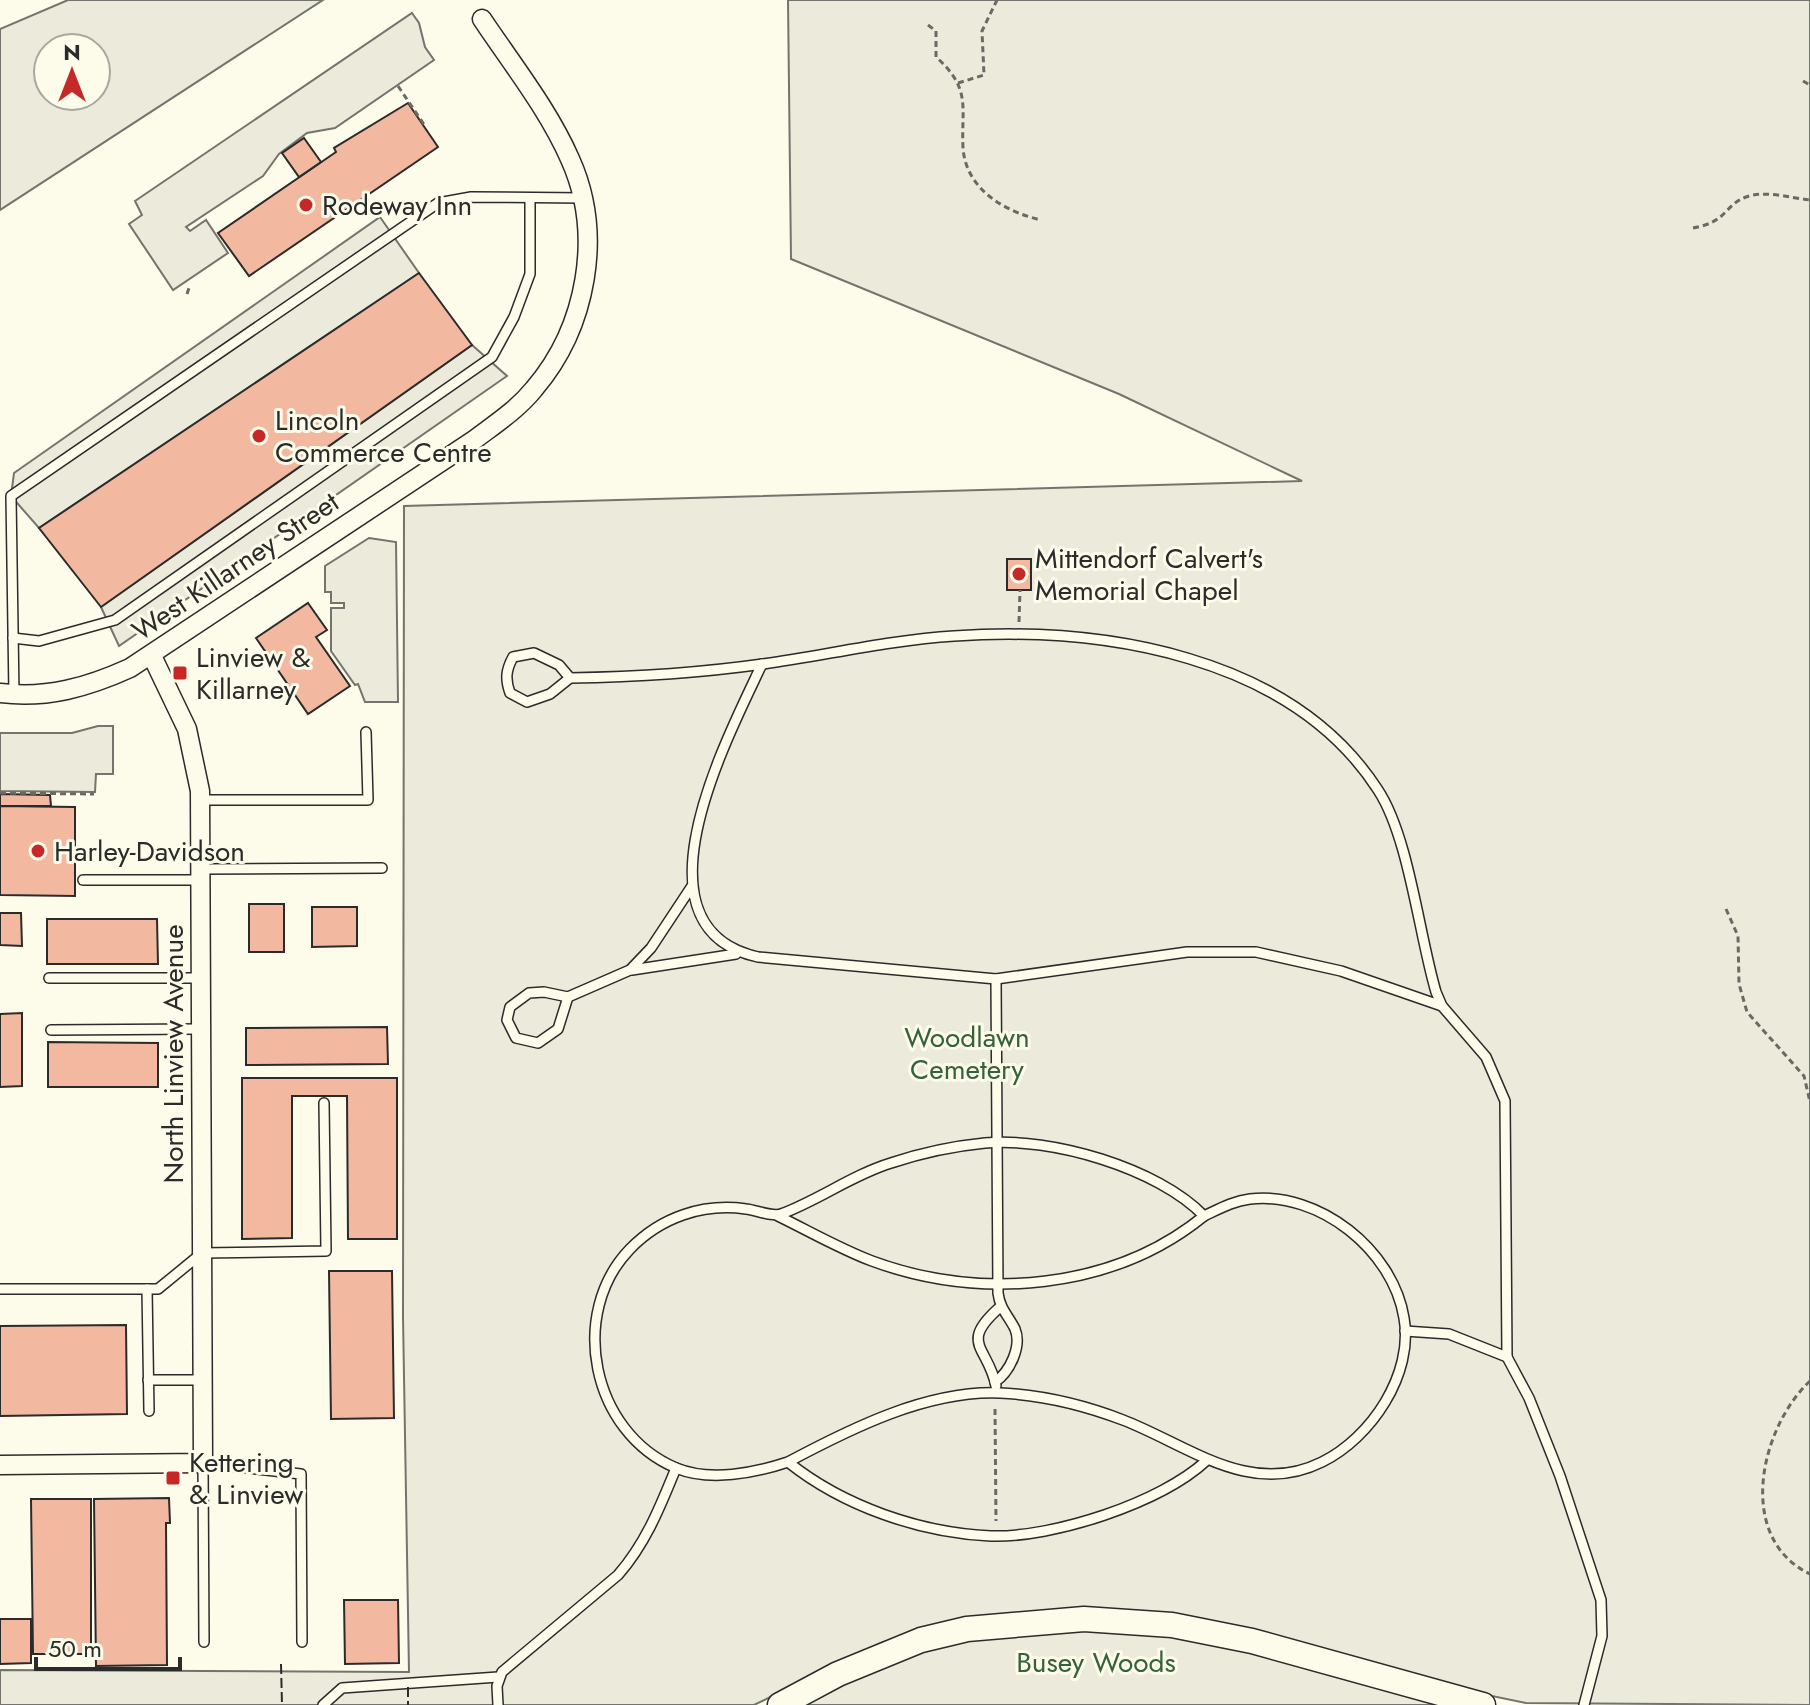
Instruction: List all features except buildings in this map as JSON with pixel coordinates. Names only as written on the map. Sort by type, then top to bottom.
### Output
[{"type":"street","name":"West Killarney Street","points":[[7,694],[66,692],[102,681],[152,656],[474,440],[534,389],[566,340],[581,303],[588,249],[583,198],[558,133],[482,19]]},
{"type":"street","name":"North Linview Avenue","points":[[152,656],[187,729],[197,765],[200,800],[203,1463]]},
{"type":"street","points":[[0,1465],[203,1463]]},
{"type":"street","points":[[780,1705],[838,1674],[921,1640],[967,1629],[1084,1619],[1172,1625],[1252,1641],[1483,1705]]},
{"type":"lane","points":[[7,694],[13,638],[11,496],[438,203],[471,197],[583,198]]},
{"type":"lane","points":[[13,638],[39,641],[115,620],[492,357],[514,317],[530,274],[530,198]]},
{"type":"lane","points":[[570,678],[559,665],[534,653],[513,657],[506,681],[510,693],[527,702],[550,694],[570,678],[643,677],[762,664],[938,637],[1019,635],[1106,642],[1213,666],[1274,694],[1344,747],[1372,780],[1391,814],[1421,942],[1442,1006],[1486,1057],[1505,1101],[1507,1357],[1529,1398],[1560,1476],[1601,1600],[1602,1636],[1584,1705]]},
{"type":"lane","points":[[739,953],[719,943],[705,923],[692,885],[697,838],[713,773],[762,664]]},
{"type":"lane","points":[[200,800],[368,800],[366,732]]},
{"type":"lane","points":[[83,880],[382,868]]},
{"type":"lane","points":[[630,970],[651,948],[692,885]]},
{"type":"lane","points":[[568,997],[558,1029],[549,1039],[526,1043],[510,1031],[510,1007],[518,999],[544,992],[568,997],[630,970],[739,953],[996,979],[1187,952],[1234,951],[1290,957],[1442,1006]]},
{"type":"lane","points":[[49,978],[201,978]]},
{"type":"lane","points":[[995,1382],[1004,1376],[1017,1340],[1015,1330],[1000,1307],[996,979]]},
{"type":"lane","points":[[51,1030],[201,1029]]},
{"type":"lane","points":[[0,1289],[158,1289],[202,1253],[326,1251],[324,1103]]},
{"type":"lane","points":[[778,1216],[849,1179],[891,1163],[940,1150],[997,1143],[1063,1150],[1115,1164],[1175,1191],[1204,1216]]},
{"type":"lane","points":[[1270,1199],[1299,1205],[1332,1218],[1366,1244],[1399,1298],[1405,1331],[1401,1360],[1389,1393],[1377,1416],[1345,1448],[1322,1463],[1277,1474],[1250,1473],[1206,1461],[1122,1420],[1073,1404],[996,1393],[888,1414],[788,1462],[741,1474],[676,1468],[626,1430],[603,1392],[594,1337],[605,1288],[616,1266],[631,1248],[666,1221],[712,1209],[737,1208],[778,1216],[876,1262],[927,1274],[999,1284],[1038,1282],[1107,1270],[1165,1244],[1204,1216],[1228,1204],[1270,1199]]},
{"type":"lane","points":[[147,1289],[149,1411]]},
{"type":"lane","points":[[996,1393],[995,1382],[981,1356],[977,1337],[985,1320],[1000,1307]]},
{"type":"lane","points":[[1405,1331],[1449,1334],[1507,1357]]},
{"type":"lane","points":[[148,1380],[203,1380]]},
{"type":"lane","points":[[788,1462],[833,1493],[865,1508],[906,1521],[989,1536],[1060,1525],[1133,1505],[1185,1478],[1206,1461]]},
{"type":"lane","points":[[204,1642],[203,1463],[301,1474],[302,1642]]},
{"type":"lane","points":[[323,1705],[342,1688],[498,1677],[519,1655],[618,1575],[634,1557],[652,1528],[676,1468]]},
{"type":"lane","points":[[498,1677],[498,1705]]},
{"type":"path","points":[[958,83],[984,75],[982,31],[997,0]]},
{"type":"path","points":[[928,25],[936,31],[936,57],[955,75],[958,83],[966,115],[963,151],[970,172],[990,198],[1006,210],[1041,220]]},
{"type":"path","points":[[1803,81],[1810,85]]},
{"type":"path","points":[[398,86],[425,126]]},
{"type":"path","points":[[1693,228],[1714,224],[1743,198],[1758,194],[1810,200]]},
{"type":"path","points":[[187,294],[190,285]]},
{"type":"path","points":[[1019,635],[1020,590]]},
{"type":"path","points":[[0,793],[94,794]]},
{"type":"path","points":[[1726,909],[1741,949],[1739,984],[1747,1012],[1804,1076],[1810,1102]]},
{"type":"path","points":[[1810,1381],[1781,1422],[1768,1449],[1762,1497],[1775,1542],[1799,1569],[1810,1574]]},
{"type":"path","points":[[996,1393],[996,1526]]},
{"type":"green space","points":[[68,0],[323,0],[0,210],[0,29]]},
{"type":"green space","name":"Woodlawn Cemetery","points":[[788,0],[1810,0],[1810,1705],[1526,1703],[1071,1609],[1002,1614],[942,1624],[881,1643],[754,1705],[0,1705],[0,1670],[409,1672],[403,1317],[404,506],[1302,481],[1119,394],[791,259]]},
{"type":"green space","name":"Busey Woods","points":[[1121,1620],[1483,1705],[780,1705],[890,1650]]},
{"type":"shaded area","points":[[412,13],[419,23],[425,47],[434,60],[335,128],[307,133],[279,154],[263,176],[186,227],[190,231],[206,220],[228,253],[173,290],[129,224],[142,215],[135,201]]},
{"type":"shaded area","points":[[380,217],[419,273],[39,528],[11,496],[14,473]]},
{"type":"shaded area","points":[[472,345],[507,376],[119,646],[101,607]]},
{"type":"shaded area","points":[[369,538],[396,542],[398,702],[365,702],[358,684],[355,685],[331,651],[331,608],[344,608],[344,603],[331,603],[331,592],[325,592],[325,566]]},
{"type":"shaded area","points":[[98,726],[113,726],[113,774],[96,774],[95,792],[0,791],[0,733],[72,733]]},
{"type":"fence","points":[[281,1664],[282,1705]]},
{"type":"fence","points":[[408,1687],[408,1705]]},
{"type":"place","name":"Rodeway Inn","points":[[306,205]]},
{"type":"place","name":"Lincoln Commerce Centre","points":[[259,436]]},
{"type":"place","name":"Mittendorf Calvert's Memorial Chapel","points":[[1019,574]]},
{"type":"place","name":"Linview & Killarney","points":[[180,673]]},
{"type":"place","name":"Harley-Davidson","points":[[38,851]]},
{"type":"place","name":"Kettering & Linview","points":[[173,1478]]}]
